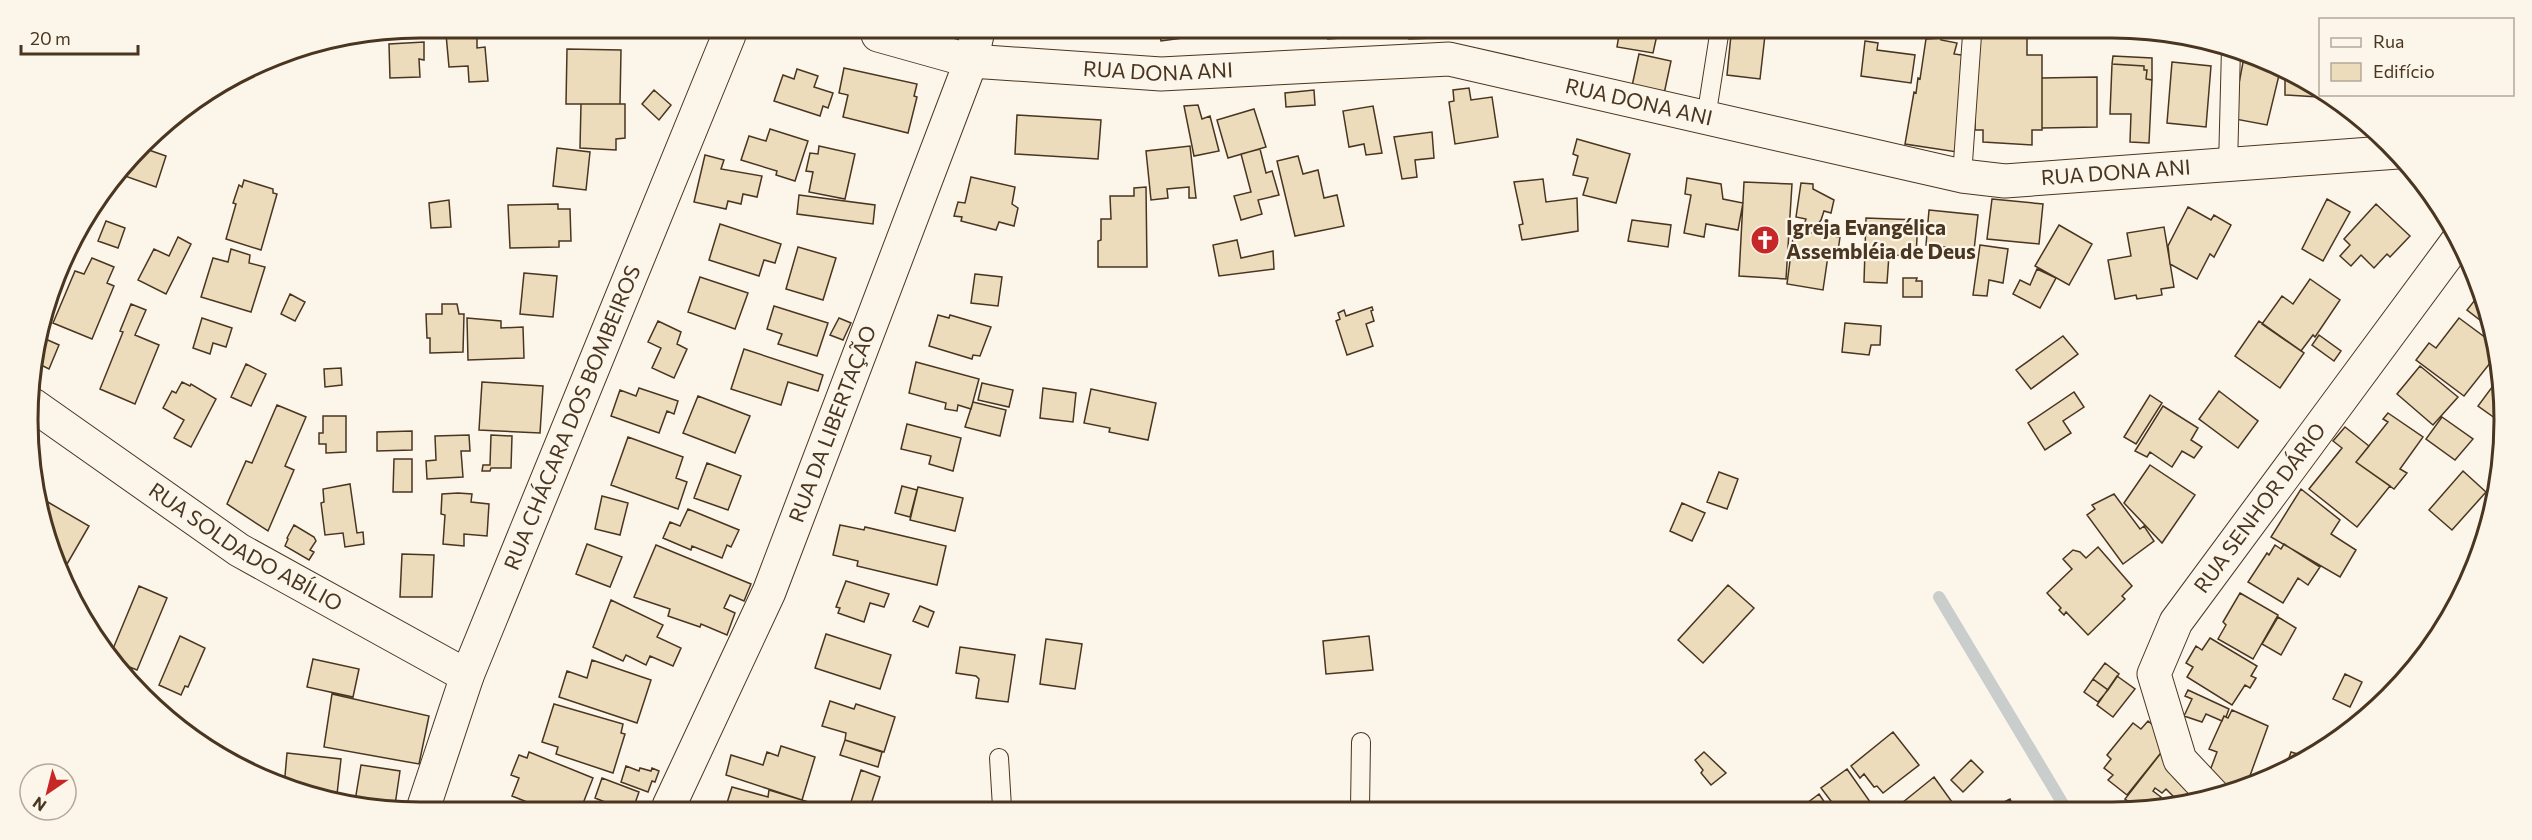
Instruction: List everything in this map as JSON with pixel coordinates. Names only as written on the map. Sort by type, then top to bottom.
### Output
[{"type":"street","name":"RUA CHÁCARA DOS BOMBEIROS","points":[[425,802],[468,676],[727,38]]},
{"type":"street","name":"RUA DONA ANI","points":[[906,38],[1161,74],[1449,59],[1962,176],[2005,181],[2385,153]]},
{"type":"street","name":"RUA DA LIBERTAÇÃO","points":[[671,802],[769,592],[974,48]]},
{"type":"street","name":"RUA SENHOR DÁRIO","points":[[2208,790],[2180,760],[2154,675],[2176,622],[2453,247]]},
{"type":"street","name":"RUA SOLDADO ABÍLIO","points":[[38,409],[239,550],[468,676]]},
{"type":"lane","points":[[1706,118],[1719,38]]},
{"type":"lane","points":[[1962,176],[1972,38]]},
{"type":"lane","points":[[2228,166],[2231,57]]},
{"type":"lane","points":[[1360,802],[1361,741]]},
{"type":"lane","points":[[999,758],[1002,802]]},
{"type":"building","points":[[446,38],[477,38],[477,48],[485,47],[488,81],[469,82],[468,66],[449,67]]},
{"type":"building","points":[[1160,38],[1183,38],[1161,41]]},
{"type":"building","points":[[1618,38],[1656,38],[1653,53],[1617,47]]},
{"type":"building","points":[[1731,38],[1765,38],[1760,79],[1727,75]]},
{"type":"building","points":[[1941,38],[1941,40],[1957,43],[1954,54],[1968,56],[1957,152],[1905,144],[1914,92],[1916,93],[1918,78],[1920,79],[1926,39]]},
{"type":"building","points":[[1976,38],[2027,38],[2027,55],[2042,55],[2042,130],[2032,130],[2032,145],[1983,142],[1983,130],[1975,130]]},
{"type":"building","points":[[1865,41],[1878,43],[1877,50],[1915,55],[1911,83],[1861,76]]},
{"type":"building","points":[[424,42],[424,60],[419,59],[420,77],[390,78],[389,44]]},
{"type":"building","points":[[567,49],[621,50],[620,104],[566,104]]},
{"type":"building","points":[[1639,54],[1671,61],[1664,94],[1632,86]]},
{"type":"building","points":[[2113,56],[2152,58],[2152,80],[2146,79],[2147,70],[2144,70],[2144,66],[2112,64]]},
{"type":"building","points":[[2243,61],[2279,76],[2267,125],[2235,119],[2235,104]]},
{"type":"building","points":[[2172,62],[2211,66],[2206,127],[2167,123]]},
{"type":"building","points":[[2112,64],[2144,66],[2144,70],[2147,70],[2146,79],[2152,80],[2149,143],[2130,142],[2131,114],[2110,114]]},
{"type":"building","points":[[844,68],[917,84],[914,96],[917,97],[908,133],[843,117],[848,95],[839,93]]},
{"type":"building","points":[[797,69],[818,76],[814,87],[833,93],[828,108],[823,106],[820,116],[774,101],[783,75],[794,79]]},
{"type":"building","points":[[2097,77],[2097,127],[2042,128],[2042,78]]},
{"type":"building","points":[[2285,79],[2316,97],[2285,95]]},
{"type":"building","points":[[1469,88],[1471,100],[1492,97],[1498,137],[1455,144],[1449,102],[1454,101],[1453,90]]},
{"type":"building","points":[[654,90],[671,105],[659,120],[642,104]]},
{"type":"building","points":[[1314,90],[1315,105],[1286,107],[1285,93]]},
{"type":"building","points":[[581,104],[625,104],[625,138],[616,139],[616,150],[580,148]]},
{"type":"building","points":[[1198,105],[1202,119],[1210,116],[1219,151],[1194,156],[1184,106]]},
{"type":"building","points":[[1373,106],[1382,153],[1366,155],[1364,144],[1349,147],[1343,111]]},
{"type":"building","points":[[1254,109],[1266,147],[1228,158],[1217,120]]},
{"type":"building","points":[[1017,115],[1101,120],[1098,159],[1015,154]]},
{"type":"building","points":[[770,129],[808,141],[795,181],[776,175],[777,171],[741,160],[749,136],[766,141]]},
{"type":"building","points":[[1432,132],[1434,158],[1415,160],[1417,177],[1402,179],[1394,137]]},
{"type":"building","points":[[1577,139],[1630,154],[1616,203],[1583,195],[1588,178],[1573,175],[1578,156],[1573,154]]},
{"type":"building","points":[[819,146],[855,154],[845,199],[809,192],[813,172],[806,171],[810,153],[818,154]]},
{"type":"building","points":[[1190,146],[1196,198],[1189,198],[1189,187],[1167,189],[1168,198],[1151,200],[1146,151]]},
{"type":"building","points":[[557,148],[590,152],[586,190],[553,186]]},
{"type":"building","points":[[1260,149],[1266,173],[1272,171],[1279,195],[1258,200],[1262,214],[1241,220],[1234,196],[1251,192],[1241,154]]},
{"type":"building","points":[[150,150],[166,156],[156,187],[125,176]]},
{"type":"building","points":[[705,155],[724,160],[721,169],[762,176],[757,197],[743,194],[741,204],[728,201],[726,209],[694,202]]},
{"type":"building","points":[[1298,156],[1303,174],[1318,170],[1324,198],[1337,195],[1344,226],[1295,236],[1277,161]]},
{"type":"building","points":[[971,177],[1015,187],[1012,204],[1018,208],[1014,226],[999,222],[996,230],[961,221],[962,217],[954,216],[958,202],[965,203]]},
{"type":"building","points":[[1687,178],[1721,184],[1723,199],[1743,203],[1738,230],[1706,224],[1704,237],[1684,233],[1691,195],[1685,194]]},
{"type":"building","points":[[1543,179],[1546,202],[1577,198],[1578,231],[1522,240],[1519,225],[1523,224],[1514,182]]},
{"type":"building","points":[[244,180],[273,189],[273,193],[277,194],[261,250],[226,239],[236,204],[233,203],[239,185],[242,187]]},
{"type":"building","name":"Igreja Evangélica Assembléia de Deus","points":[[1744,182],[1792,184],[1786,279],[1739,276]]},
{"type":"building","points":[[1801,183],[1813,184],[1813,189],[1834,200],[1831,213],[1824,211],[1815,227],[1805,222],[1806,219],[1796,217]]},
{"type":"building","points":[[1146,187],[1147,267],[1098,267],[1101,219],[1111,219],[1110,196],[1134,196],[1134,188]]},
{"type":"building","points":[[799,195],[875,205],[873,224],[797,214]]},
{"type":"building","points":[[1992,199],[2043,204],[2039,244],[1987,239]]},
{"type":"building","points":[[2327,199],[2350,212],[2323,261],[2302,249]]},
{"type":"building","points":[[449,200],[451,227],[431,228],[429,203]]},
{"type":"building","points":[[558,204],[558,209],[570,209],[571,241],[559,241],[559,247],[510,248],[508,205]]},
{"type":"building","points":[[2376,204],[2410,236],[2390,257],[2387,254],[2374,268],[2361,255],[2351,266],[2340,256],[2350,245],[2344,239]]},
{"type":"building","points":[[2188,207],[2211,220],[2214,215],[2231,225],[2214,257],[2210,254],[2197,279],[2170,264],[2168,246]]},
{"type":"building","points":[[1929,210],[1978,215],[1974,250],[1926,245]]},
{"type":"building","points":[[1866,218],[1918,220],[1916,256],[1889,255],[1887,283],[1864,282]]},
{"type":"building","points":[[1632,220],[1671,225],[1668,247],[1628,241]]},
{"type":"building","points":[[106,221],[125,228],[118,248],[98,241]]},
{"type":"building","points":[[720,224],[781,244],[775,263],[764,260],[759,276],[709,260]]},
{"type":"building","points":[[2059,225],[2092,244],[2069,285],[2035,266]]},
{"type":"building","points":[[2164,227],[2174,287],[2161,289],[2162,295],[2137,299],[2136,295],[2115,299],[2108,260],[2131,256],[2127,233]]},
{"type":"building","points":[[1794,230],[1840,237],[1838,251],[1829,249],[1823,290],[1787,284]]},
{"type":"building","points":[[178,237],[191,244],[166,294],[138,280],[154,249],[169,256]]},
{"type":"building","points":[[1237,240],[1241,258],[1273,251],[1274,269],[1219,276],[1213,245]]},
{"type":"building","points":[[1980,245],[2008,249],[2003,283],[1989,280],[1987,296],[1973,295]]},
{"type":"building","points":[[798,247],[836,258],[823,300],[786,289]]},
{"type":"building","points":[[231,249],[250,255],[249,263],[265,267],[251,312],[201,297],[213,258],[228,262]]},
{"type":"building","points":[[92,258],[114,267],[107,283],[114,286],[92,339],[53,323],[75,271],[84,274]]},
{"type":"building","points":[[2037,269],[2056,278],[2040,308],[2013,294],[2020,280],[2030,285]]},
{"type":"building","points":[[524,273],[557,276],[553,317],[520,314]]},
{"type":"building","points":[[975,274],[1002,277],[998,306],[971,303]]},
{"type":"building","points":[[700,277],[748,293],[735,329],[688,312]]},
{"type":"building","points":[[1903,278],[1917,278],[1916,281],[1922,281],[1922,297],[1903,297]]},
{"type":"building","points":[[2310,279],[2340,300],[2315,337],[2313,335],[2301,351],[2262,324],[2282,296],[2293,304]]},
{"type":"building","points":[[290,294],[305,302],[295,321],[281,314]]},
{"type":"building","points":[[2475,300],[2481,321],[2467,310]]},
{"type":"building","points":[[131,304],[146,310],[135,335],[159,345],[135,404],[100,389],[123,332],[120,331]]},
{"type":"building","points":[[442,304],[457,304],[459,314],[464,314],[463,352],[430,353],[426,314],[442,314]]},
{"type":"building","points":[[774,306],[828,323],[817,356],[778,344],[782,334],[767,329]]},
{"type":"building","points":[[1372,307],[1374,321],[1366,324],[1373,346],[1347,355],[1336,321],[1340,319],[1338,313],[1344,310],[1346,316]]},
{"type":"building","points":[[938,315],[949,318],[950,315],[991,327],[980,356],[973,355],[972,359],[929,346]]},
{"type":"building","points":[[202,318],[232,328],[226,347],[213,343],[210,354],[193,348]]},
{"type":"building","points":[[467,318],[501,321],[501,328],[523,327],[524,358],[468,360]]},
{"type":"building","points":[[839,318],[851,323],[843,340],[830,335]]},
{"type":"building","points":[[2459,318],[2485,337],[2490,363],[2464,396],[2416,360],[2429,343],[2436,348]]},
{"type":"building","points":[[658,321],[681,332],[677,344],[687,349],[674,378],[652,368],[661,348],[648,342]]},
{"type":"building","points":[[2259,321],[2304,353],[2280,388],[2235,356]]},
{"type":"building","points":[[1845,323],[1881,326],[1880,345],[1871,345],[1869,355],[1842,352]]},
{"type":"building","points":[[2319,335],[2341,351],[2334,361],[2312,345]]},
{"type":"building","points":[[2063,336],[2078,354],[2031,389],[2016,370]]},
{"type":"building","points":[[46,339],[59,345],[49,369],[42,365]]},
{"type":"building","points":[[744,349],[823,375],[818,391],[788,382],[781,405],[731,389]]},
{"type":"building","points":[[916,362],[979,379],[971,409],[958,405],[957,411],[945,409],[946,403],[909,393]]},
{"type":"building","points":[[246,364],[266,374],[251,406],[231,397]]},
{"type":"building","points":[[2420,366],[2458,397],[2433,425],[2397,394]]},
{"type":"building","points":[[341,368],[342,385],[325,387],[324,369]]},
{"type":"building","points":[[182,382],[190,386],[191,384],[216,399],[191,447],[174,438],[184,420],[163,408],[172,391],[176,393]]},
{"type":"building","points":[[482,382],[543,386],[540,433],[479,430]]},
{"type":"building","points":[[982,383],[1013,390],[1009,407],[978,400]]},
{"type":"building","points":[[2493,386],[2494,417],[2478,406]]},
{"type":"building","points":[[639,388],[678,401],[674,414],[667,411],[659,433],[611,416],[620,390],[636,396]]},
{"type":"building","points":[[1043,388],[1076,393],[1073,422],[1040,418]]},
{"type":"building","points":[[1091,389],[1156,403],[1148,440],[1109,432],[1110,428],[1084,423]]},
{"type":"building","points":[[2219,391],[2258,421],[2238,448],[2199,419]]},
{"type":"building","points":[[2074,392],[2084,407],[2063,421],[2071,433],[2045,450],[2028,423]]},
{"type":"building","points":[[2150,395],[2162,403],[2136,444],[2124,437]]},
{"type":"building","points":[[698,396],[750,416],[735,453],[683,433]]},
{"type":"building","points":[[973,402],[1006,410],[1000,436],[965,427]]},
{"type":"building","points":[[277,405],[306,417],[285,466],[294,470],[268,531],[227,504],[246,461],[252,463]]},
{"type":"building","points":[[2163,406],[2198,428],[2191,440],[2202,447],[2194,458],[2182,451],[2172,467],[2150,452],[2147,457],[2135,451]]},
{"type":"building","points":[[2388,413],[2423,437],[2400,469],[2407,473],[2394,489],[2356,462],[2388,422],[2383,419]]},
{"type":"building","points":[[323,416],[346,416],[346,452],[326,453],[326,444],[319,444],[319,433],[323,433]]},
{"type":"building","points":[[2442,417],[2473,439],[2455,460],[2426,439]]},
{"type":"building","points":[[907,424],[961,438],[953,471],[929,464],[931,456],[901,449]]},
{"type":"building","points":[[2345,427],[2369,446],[2356,462],[2390,486],[2357,527],[2309,489],[2342,448],[2333,441]]},
{"type":"building","points":[[412,431],[412,450],[377,451],[377,432]]},
{"type":"building","points":[[469,435],[470,451],[461,451],[463,477],[427,479],[426,461],[436,460],[435,436]]},
{"type":"building","points":[[491,435],[512,436],[511,468],[491,468],[490,471],[482,471],[483,465],[490,465]]},
{"type":"building","points":[[628,437],[683,457],[676,478],[687,482],[678,509],[611,485]]},
{"type":"building","points":[[394,459],[412,459],[412,492],[393,492]]},
{"type":"building","points":[[707,463],[741,476],[728,510],[694,498]]},
{"type":"building","points":[[2150,465],[2195,495],[2162,543],[2124,503]]},
{"type":"building","points":[[2463,471],[2486,492],[2452,530],[2429,510]]},
{"type":"building","points":[[1719,472],[1738,479],[1727,509],[1707,502]]},
{"type":"building","points":[[350,484],[357,533],[363,532],[364,544],[345,547],[343,533],[325,535],[321,503],[324,502],[323,489]]},
{"type":"building","points":[[902,486],[917,490],[910,517],[895,513]]},
{"type":"building","points":[[918,487],[963,498],[955,531],[910,520]]},
{"type":"building","points":[[2301,489],[2340,520],[2331,534],[2356,550],[2340,577],[2271,537]]},
{"type":"building","points":[[442,494],[472,494],[471,502],[489,504],[487,536],[464,534],[464,546],[443,544],[445,515],[441,514]]},
{"type":"building","points":[[2114,494],[2140,529],[2144,526],[2154,541],[2123,564],[2087,515],[2095,509],[2092,505]]},
{"type":"building","points":[[602,496],[628,503],[620,535],[595,529]]},
{"type":"building","points":[[47,501],[89,526],[67,565]]},
{"type":"building","points":[[1682,503],[1705,513],[1692,541],[1670,531]]},
{"type":"building","points":[[688,509],[739,530],[731,547],[727,545],[722,558],[692,546],[691,550],[663,538],[670,522],[680,526]]},
{"type":"building","points":[[294,525],[314,537],[316,541],[310,550],[314,552],[309,560],[285,546]]},
{"type":"building","points":[[840,525],[864,530],[865,527],[946,546],[937,585],[857,566],[858,561],[833,555]]},
{"type":"building","points":[[587,544],[622,557],[610,587],[576,574]]},
{"type":"building","points":[[2284,544],[2320,567],[2308,585],[2298,578],[2283,603],[2248,582],[2267,553],[2269,555],[2275,545],[2281,549]]},
{"type":"building","points":[[656,545],[751,584],[744,601],[730,595],[724,608],[735,613],[727,635],[701,624],[700,627],[668,616],[670,609],[634,597]]},
{"type":"building","points":[[2098,547],[2132,586],[2122,596],[2125,599],[2088,635],[2066,612],[2064,615],[2059,610],[2061,608],[2047,593],[2072,569],[2063,559],[2073,550],[2080,552],[2086,558]]},
{"type":"building","points":[[402,554],[434,555],[432,597],[400,597]]},
{"type":"building","points":[[846,581],[889,594],[884,607],[870,603],[864,622],[838,613],[840,608],[836,607]]},
{"type":"building","points":[[1728,585],[1754,608],[1703,663],[1678,640]]},
{"type":"building","points":[[139,586],[167,598],[137,670],[127,666],[113,648]]},
{"type":"building","points":[[2240,593],[2278,615],[2253,659],[2218,639],[2226,625],[2223,622]]},
{"type":"building","points":[[611,600],[663,625],[657,637],[681,648],[673,666],[650,656],[646,665],[626,655],[623,661],[593,647]]},
{"type":"building","points":[[920,606],[934,612],[928,627],[913,621]]},
{"type":"building","points":[[2278,617],[2296,628],[2281,655],[2262,644]]},
{"type":"building","points":[[826,634],[891,655],[880,689],[815,668]]},
{"type":"building","points":[[180,636],[205,648],[188,687],[185,686],[181,695],[159,685]]},
{"type":"building","points":[[1369,636],[1373,670],[1326,674],[1323,641]]},
{"type":"building","points":[[2210,638],[2257,666],[2251,676],[2256,678],[2250,688],[2245,685],[2232,705],[2187,677],[2193,667],[2186,663],[2196,646],[2202,650]]},
{"type":"building","points":[[1046,639],[1082,644],[1075,689],[1040,684]]},
{"type":"building","points":[[960,647],[1015,655],[1008,702],[976,698],[979,679],[976,676],[956,673]]},
{"type":"building","points":[[313,659],[359,669],[353,697],[307,687]]},
{"type":"building","points":[[592,660],[651,680],[637,723],[559,697],[567,671],[587,678]]},
{"type":"building","points":[[2105,663],[2119,674],[2108,690],[2093,679]]},
{"type":"building","points":[[2345,674],[2362,682],[2350,707],[2333,699]]},
{"type":"building","points":[[2117,676],[2135,689],[2113,717],[2097,705]]},
{"type":"building","points":[[2093,679],[2108,690],[2098,702],[2084,692]]},
{"type":"building","points":[[2188,690],[2229,709],[2226,717],[2224,716],[2222,721],[2206,714],[2202,722],[2184,716],[2192,699],[2185,696]]},
{"type":"building","points":[[332,694],[429,716],[419,764],[324,747]]},
{"type":"building","points":[[830,701],[854,709],[856,704],[895,717],[884,752],[845,740],[846,733],[822,726]]},
{"type":"building","points":[[554,704],[623,724],[621,733],[625,734],[613,773],[556,754],[558,747],[542,742]]},
{"type":"building","points":[[2232,710],[2268,726],[2250,776],[2223,786],[2201,763],[2211,768],[2217,752],[2209,749],[2224,716],[2228,718]]},
{"type":"building","points":[[2148,721],[2166,736],[2168,744],[2127,795],[2108,780],[2113,775],[2104,768],[2111,759],[2107,755],[2133,723],[2141,729]]},
{"type":"building","points":[[1893,732],[1919,765],[1883,793],[1877,786],[1874,787],[1864,774],[1860,778],[1851,766]]},
{"type":"building","points":[[845,740],[882,752],[878,767],[840,755]]},
{"type":"building","points":[[2168,744],[2197,787],[2186,795],[2174,797],[2166,789],[2162,793],[2155,788],[2153,791],[2161,797],[2159,799],[2129,802],[2125,799]]},
{"type":"building","points":[[781,746],[815,757],[802,800],[726,775],[731,755],[763,765],[767,752],[778,756]]},
{"type":"building","points":[[529,752],[593,778],[584,802],[527,802],[512,796],[519,778],[511,775],[519,755],[527,758]]},
{"type":"building","points":[[1704,752],[1726,773],[1711,785],[1701,773],[1703,770],[1695,760]]},
{"type":"building","points":[[2291,752],[2298,754],[2289,759]]},
{"type":"building","points":[[287,753],[341,759],[337,793],[285,777]]},
{"type":"building","points":[[1971,760],[1983,772],[1963,792],[1951,780]]},
{"type":"building","points":[[361,765],[400,771],[395,802],[356,797]]},
{"type":"building","points":[[626,766],[639,771],[640,768],[651,771],[652,768],[659,771],[648,792],[621,782]]},
{"type":"building","points":[[1847,769],[1870,802],[1832,802],[1821,788]]},
{"type":"building","points":[[861,770],[880,777],[872,802],[851,802]]},
{"type":"building","points":[[1934,777],[1952,802],[1903,802]]},
{"type":"building","points":[[602,778],[639,792],[635,802],[605,802],[595,798]]},
{"type":"building","points":[[732,787],[768,797],[769,790],[808,802],[727,802]]},
{"type":"building","points":[[1819,794],[1824,802],[1808,802]]},
{"type":"waterway","points":[[1939,597],[2062,802]]},
{"type":"place","name":"Igreja Evangélica Assembléia de Deus","points":[[1765,240]]}]
